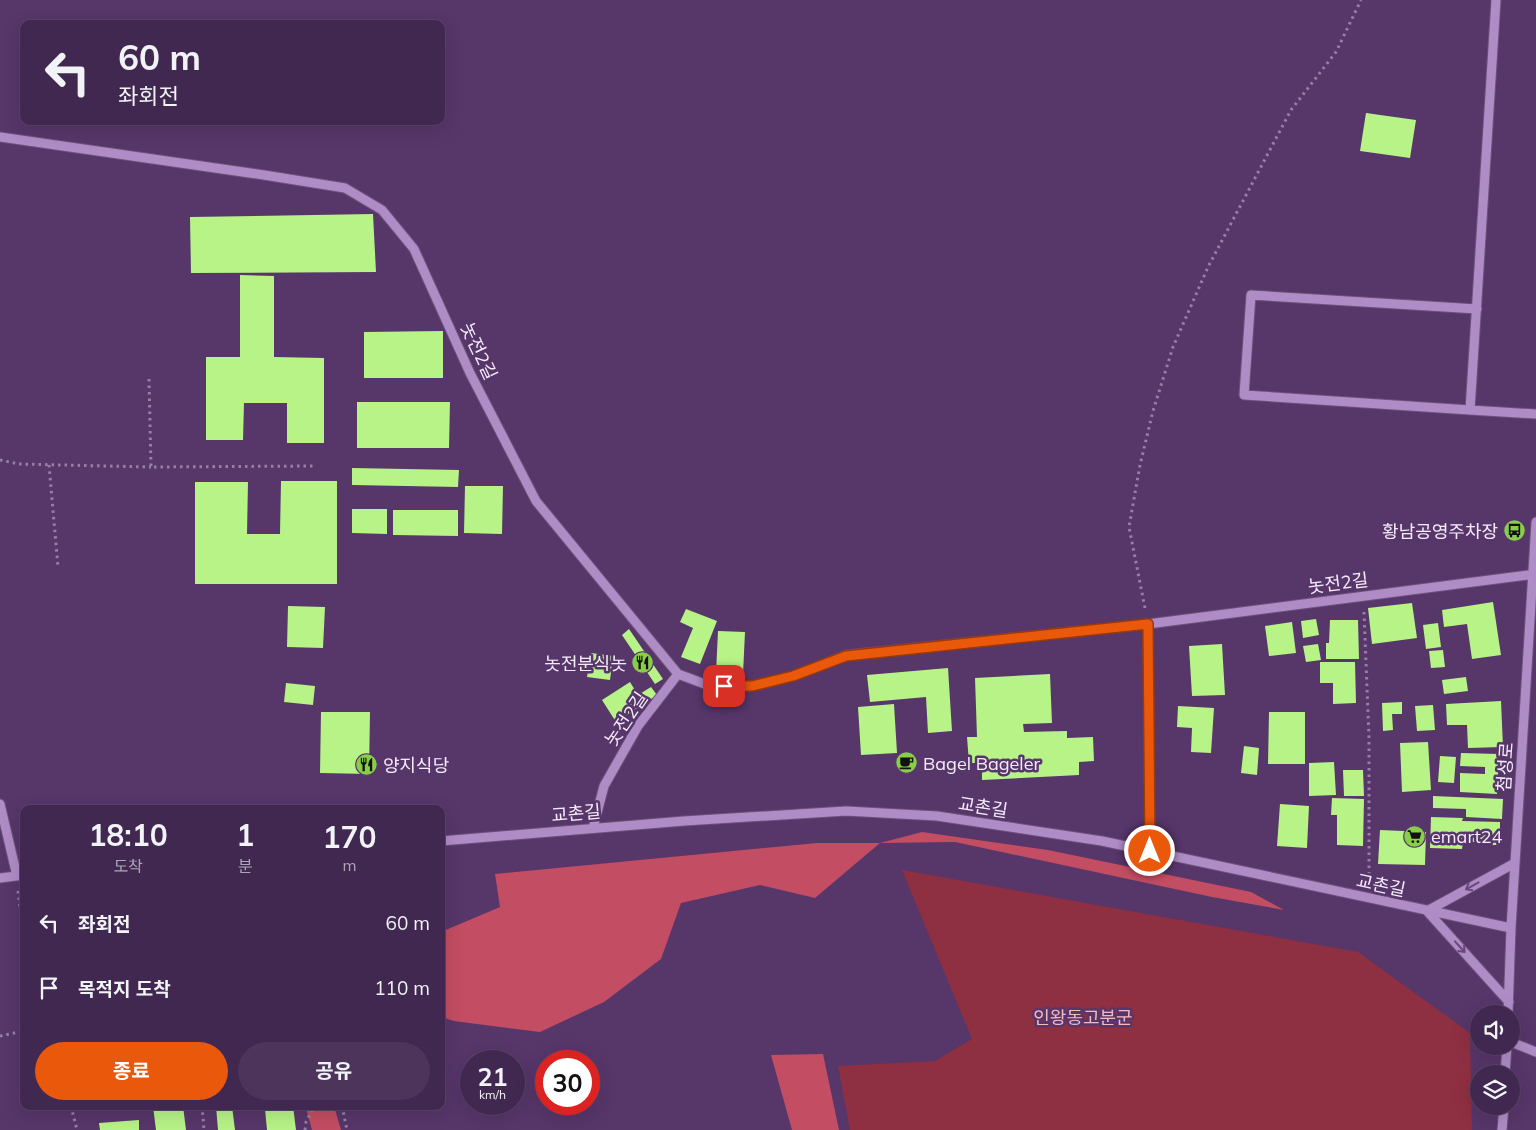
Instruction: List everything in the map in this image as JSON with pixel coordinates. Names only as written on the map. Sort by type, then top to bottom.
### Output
[{"type":"street","points":[[1470,410],[1496,0]]},
{"type":"street","name":"놋전2길","points":[[0,137],[345,188],[382,210],[414,249],[470,373],[536,501],[678,674],[710,686],[752,686],[793,676],[846,656],[1148,624],[1534,575]]},
{"type":"street","points":[[1476,309],[1251,295],[1244,395],[1536,414]]},
{"type":"street","name":"첨성로","points":[[1509,1005],[1511,928],[1536,522]]},
{"type":"street","points":[[1148,624],[1150,851]]},
{"type":"street","name":"놋전2길","points":[[593,828],[604,786],[638,726],[678,674]]},
{"type":"street","points":[[0,804],[20,876],[0,878]]},
{"type":"street","name":"교촌길","points":[[445,841],[684,820],[846,811],[937,816],[1102,841],[1511,928]]},
{"type":"street","points":[[1509,1002],[1427,911],[1515,863]]},
{"type":"street","points":[[1520,1046],[1536,1052]]},
{"type":"street","points":[[1502,1130],[1503,1115]]},
{"type":"path","points":[[1148,624],[1129,527],[1140,465],[1153,411],[1174,346],[1208,267],[1291,110],[1336,52],[1361,0]]},
{"type":"path","points":[[149,378],[151,467]]},
{"type":"path","points":[[0,460],[19,464],[151,467],[315,466]]},
{"type":"path","points":[[49,464],[58,567]]},
{"type":"path","points":[[1364,596],[1369,738],[1369,899]]},
{"type":"path","points":[[0,1036],[20,1033]]},
{"type":"path","points":[[72,1110],[78,1130]]},
{"type":"path","points":[[202,1110],[204,1130]]},
{"type":"path","points":[[305,1130],[306,1122],[312,1110]]},
{"type":"path","points":[[343,1110],[347,1130]]},
{"type":"green space","name":"인왕동고분군","points":[[902,870],[1358,952],[1470,1033],[1470,1115],[1472,1115],[1472,1130],[850,1130],[838,1066],[935,1061],[972,1039]]},
{"type":"shaded area","points":[[922,832],[1048,850],[1251,892],[1284,910],[1212,897],[955,842],[880,843]]},
{"type":"shaded area","points":[[817,843],[880,843],[815,898],[760,885],[681,903],[661,959],[604,1002],[540,1032],[445,1018],[445,930],[500,907],[495,874]]},
{"type":"shaded area","points":[[823,1054],[839,1130],[792,1130],[771,1055]]},
{"type":"shaded area","points":[[307,1110],[335,1110],[341,1130],[312,1130]]},
{"type":"building","points":[[1366,113],[1416,120],[1410,158],[1360,151]]},
{"type":"building","points":[[373,214],[376,272],[191,273],[190,217]]},
{"type":"building","points":[[240,275],[274,276],[274,357],[324,358],[324,443],[287,443],[287,403],[244,403],[243,440],[206,440],[206,357],[240,357]]},
{"type":"building","points":[[443,331],[443,378],[364,378],[364,332]]},
{"type":"building","points":[[357,402],[450,402],[449,448],[357,448]]},
{"type":"building","points":[[352,468],[459,470],[458,487],[352,485]]},
{"type":"building","points":[[281,481],[337,481],[337,584],[195,584],[195,482],[248,482],[247,534],[280,534]]},
{"type":"building","points":[[465,486],[503,486],[502,534],[464,533]]},
{"type":"building","points":[[352,509],[387,509],[387,534],[352,533]]},
{"type":"building","points":[[393,510],[458,510],[458,536],[393,535]]},
{"type":"building","points":[[1493,602],[1501,655],[1472,659],[1467,624],[1444,627],[1442,610]]},
{"type":"building","points":[[1412,603],[1417,638],[1372,644],[1368,608]]},
{"type":"building","points":[[288,606],[325,607],[323,648],[287,647]]},
{"type":"building","points":[[686,609],[717,621],[700,664],[681,657],[693,628],[680,622]]},
{"type":"building","points":[[1316,619],[1319,635],[1303,638],[1301,621]]},
{"type":"building","points":[[1330,620],[1358,620],[1359,659],[1326,659],[1326,643],[1329,643]]},
{"type":"building","points":[[1292,622],[1296,653],[1269,656],[1265,626]]},
{"type":"building","points":[[1438,623],[1441,647],[1426,649],[1423,625]]},
{"type":"building","points":[[629,629],[663,679],[655,684],[622,635]]},
{"type":"building","points":[[718,631],[745,632],[743,674],[716,673]]},
{"type":"building","points":[[1222,644],[1225,695],[1192,696],[1189,646]]},
{"type":"building","points":[[1318,644],[1321,660],[1306,662],[1303,646]]},
{"type":"building","points":[[1443,650],[1445,667],[1431,668],[1429,651]]},
{"type":"building","points":[[591,653],[613,656],[610,680],[587,677]]},
{"type":"building","points":[[1320,662],[1355,662],[1356,703],[1333,704],[1333,683],[1320,683]]},
{"type":"building","points":[[948,668],[952,731],[928,733],[926,697],[870,702],[867,675]]},
{"type":"building","points":[[1050,674],[1052,723],[1023,724],[1024,732],[1067,731],[1067,738],[1093,737],[1094,761],[1079,762],[1079,775],[982,780],[982,763],[969,763],[967,737],[977,737],[975,678]]},
{"type":"building","points":[[1466,677],[1468,691],[1444,694],[1442,680]]},
{"type":"building","points":[[630,682],[638,695],[651,687],[657,695],[616,722],[602,700]]},
{"type":"building","points":[[286,683],[315,686],[313,705],[284,702]]},
{"type":"building","points":[[1501,701],[1503,747],[1468,748],[1467,725],[1447,725],[1446,704]]},
{"type":"building","points":[[1402,702],[1402,714],[1392,714],[1393,730],[1383,731],[1382,703]]},
{"type":"building","points":[[894,704],[897,753],[861,755],[858,707]]},
{"type":"building","points":[[1433,705],[1435,730],[1417,731],[1415,706]]},
{"type":"building","points":[[1178,706],[1214,708],[1211,753],[1191,752],[1192,728],[1177,727]]},
{"type":"building","points":[[321,712],[370,712],[369,774],[320,773]]},
{"type":"building","points":[[1269,712],[1305,712],[1305,764],[1268,764]]},
{"type":"building","points":[[1428,742],[1431,790],[1402,792],[1400,743]]},
{"type":"building","points":[[1244,746],[1259,748],[1257,775],[1241,773]]},
{"type":"building","points":[[1461,753],[1499,754],[1497,794],[1460,792],[1460,773],[1485,774],[1485,767],[1460,766]]},
{"type":"building","points":[[1440,756],[1456,757],[1454,783],[1438,782]]},
{"type":"building","points":[[1334,762],[1336,795],[1309,796],[1309,763]]},
{"type":"building","points":[[1343,770],[1363,770],[1364,796],[1344,796]]},
{"type":"building","points":[[1433,796],[1503,799],[1502,819],[1466,817],[1466,809],[1433,808]]},
{"type":"building","points":[[1332,798],[1364,799],[1363,846],[1337,845],[1337,815],[1331,815]]},
{"type":"building","points":[[1280,804],[1309,806],[1307,848],[1277,846]]},
{"type":"building","points":[[1431,817],[1463,818],[1462,821],[1500,822],[1500,845],[1480,845],[1480,842],[1463,842],[1462,849],[1430,848]]},
{"type":"building","points":[[1380,830],[1426,832],[1425,865],[1378,864]]},
{"type":"building","points":[[154,1110],[184,1110],[186,1130],[156,1130]]},
{"type":"building","points":[[216,1110],[232,1110],[235,1130],[218,1130]]},
{"type":"building","points":[[265,1110],[294,1110],[296,1130],[267,1130]]},
{"type":"building","points":[[139,1120],[139,1130],[100,1130],[99,1123]]},
{"type":"place","name":"황남공영주차장","points":[[1514,531]]},
{"type":"place","name":"놋전분식놋","points":[[643,663]]},
{"type":"place","name":"Bagel Bageler","points":[[907,763]]},
{"type":"place","name":"양지식당","points":[[367,765]]},
{"type":"place","name":"emart24","points":[[1415,836]]},
{"type":"route","points":[[724,686],[752,686],[793,676],[846,656],[1148,624],[1150,851]]}]
